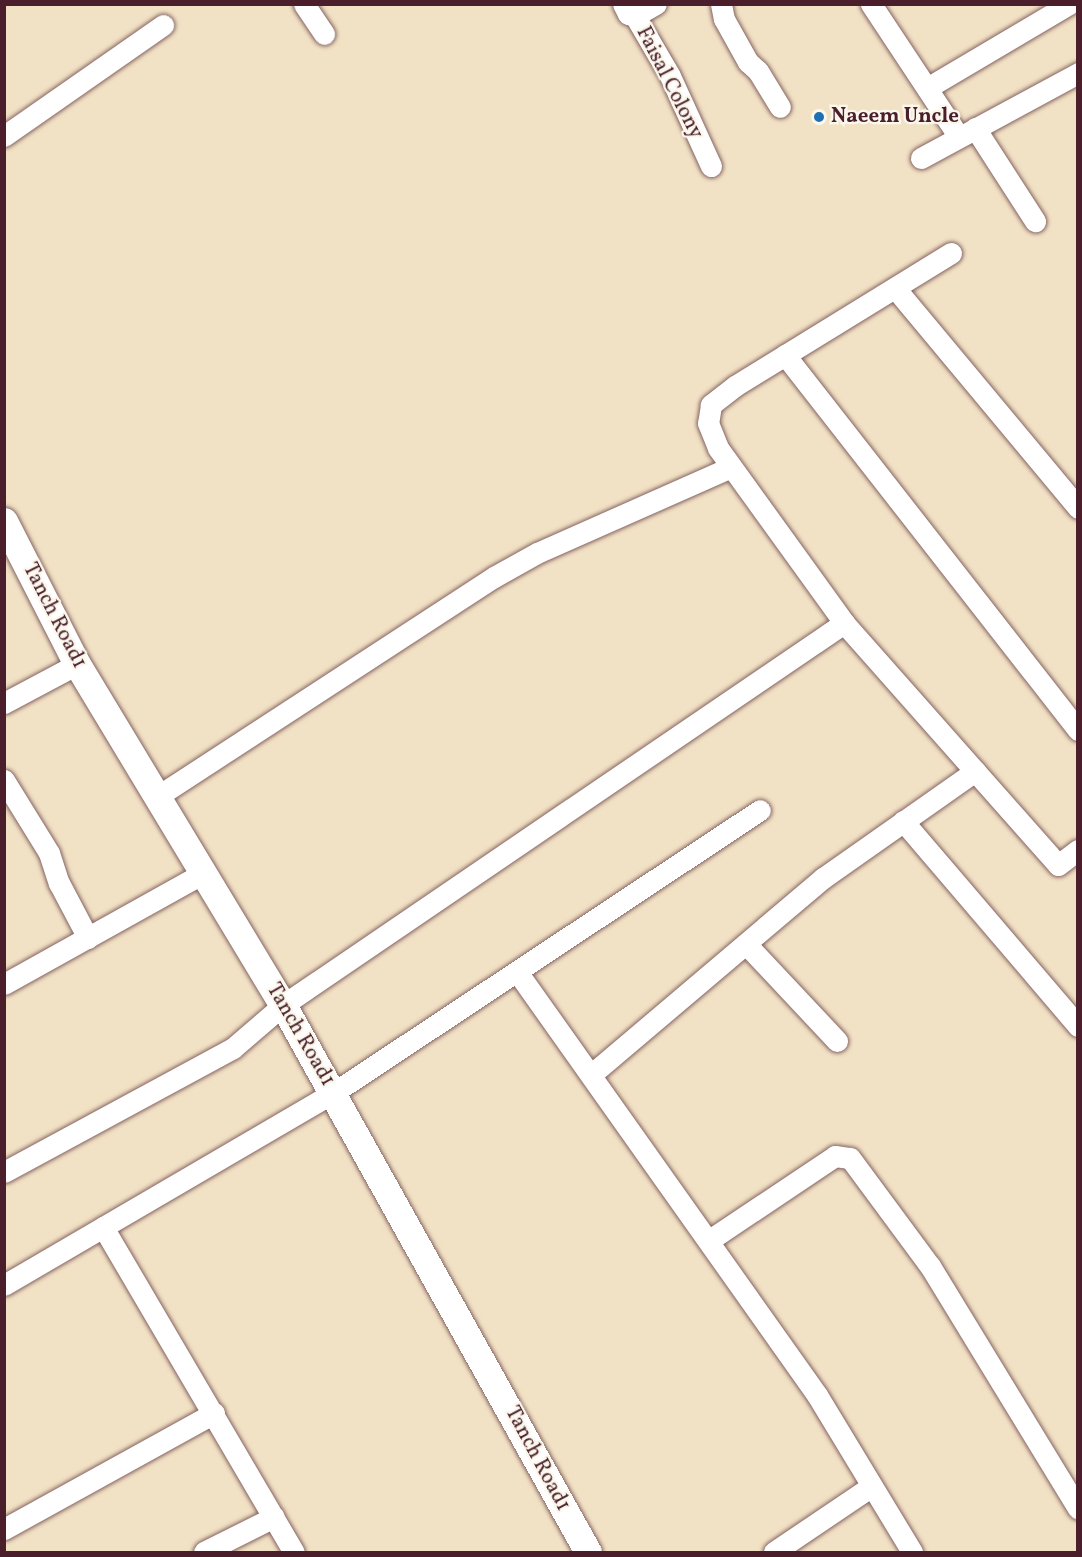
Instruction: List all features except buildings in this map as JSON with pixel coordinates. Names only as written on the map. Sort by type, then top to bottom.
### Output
[{"type":"street","points":[[304,4],[324,34]]},
{"type":"street","points":[[629,10],[657,4]]},
{"type":"street","points":[[721,4],[724,19],[748,62],[758,71],[780,107]]},
{"type":"street","points":[[871,4],[927,88],[967,132],[1035,221]]},
{"type":"street","points":[[927,88],[1069,4]]},
{"type":"street","name":"Faisal Colony","points":[[629,10],[670,76],[711,166]]},
{"type":"street","points":[[4,136],[163,26]]},
{"type":"street","points":[[921,158],[1077,73]]},
{"type":"street","points":[[951,253],[785,355],[711,405],[708,423],[731,467],[844,623],[1058,865],[1077,850]]},
{"type":"street","points":[[895,288],[1077,508]]},
{"type":"street","points":[[785,355],[1077,730]]},
{"type":"street","points":[[158,796],[494,577],[537,553],[731,467]]},
{"type":"street","name":"Tanch Road1","points":[[4,521],[77,664],[205,872],[283,1005],[588,1552]]},
{"type":"street","points":[[4,1172],[233,1048],[283,1005],[844,623]]},
{"type":"street","points":[[4,703],[77,664]]},
{"type":"street","points":[[593,1073],[824,878],[975,771]]},
{"type":"street","points":[[4,780],[49,853],[59,883],[88,938]]},
{"type":"street","points":[[4,1285],[333,1093],[518,973],[760,810]]},
{"type":"street","points":[[903,821],[1077,1026]]},
{"type":"street","points":[[4,984],[205,872]]},
{"type":"street","points":[[746,944],[837,1041]]},
{"type":"street","points":[[518,973],[593,1073],[711,1239],[817,1395],[912,1552]]},
{"type":"street","points":[[711,1239],[835,1156],[850,1158],[930,1266],[1077,1508]]},
{"type":"street","points":[[102,1227],[214,1413],[294,1552]]},
{"type":"street","points":[[4,1529],[214,1413]]},
{"type":"street","points":[[774,1552],[872,1486]]},
{"type":"street","points":[[204,1552],[274,1517]]},
{"type":"place","name":"Naeem Uncle","points":[[819,117]]}]
